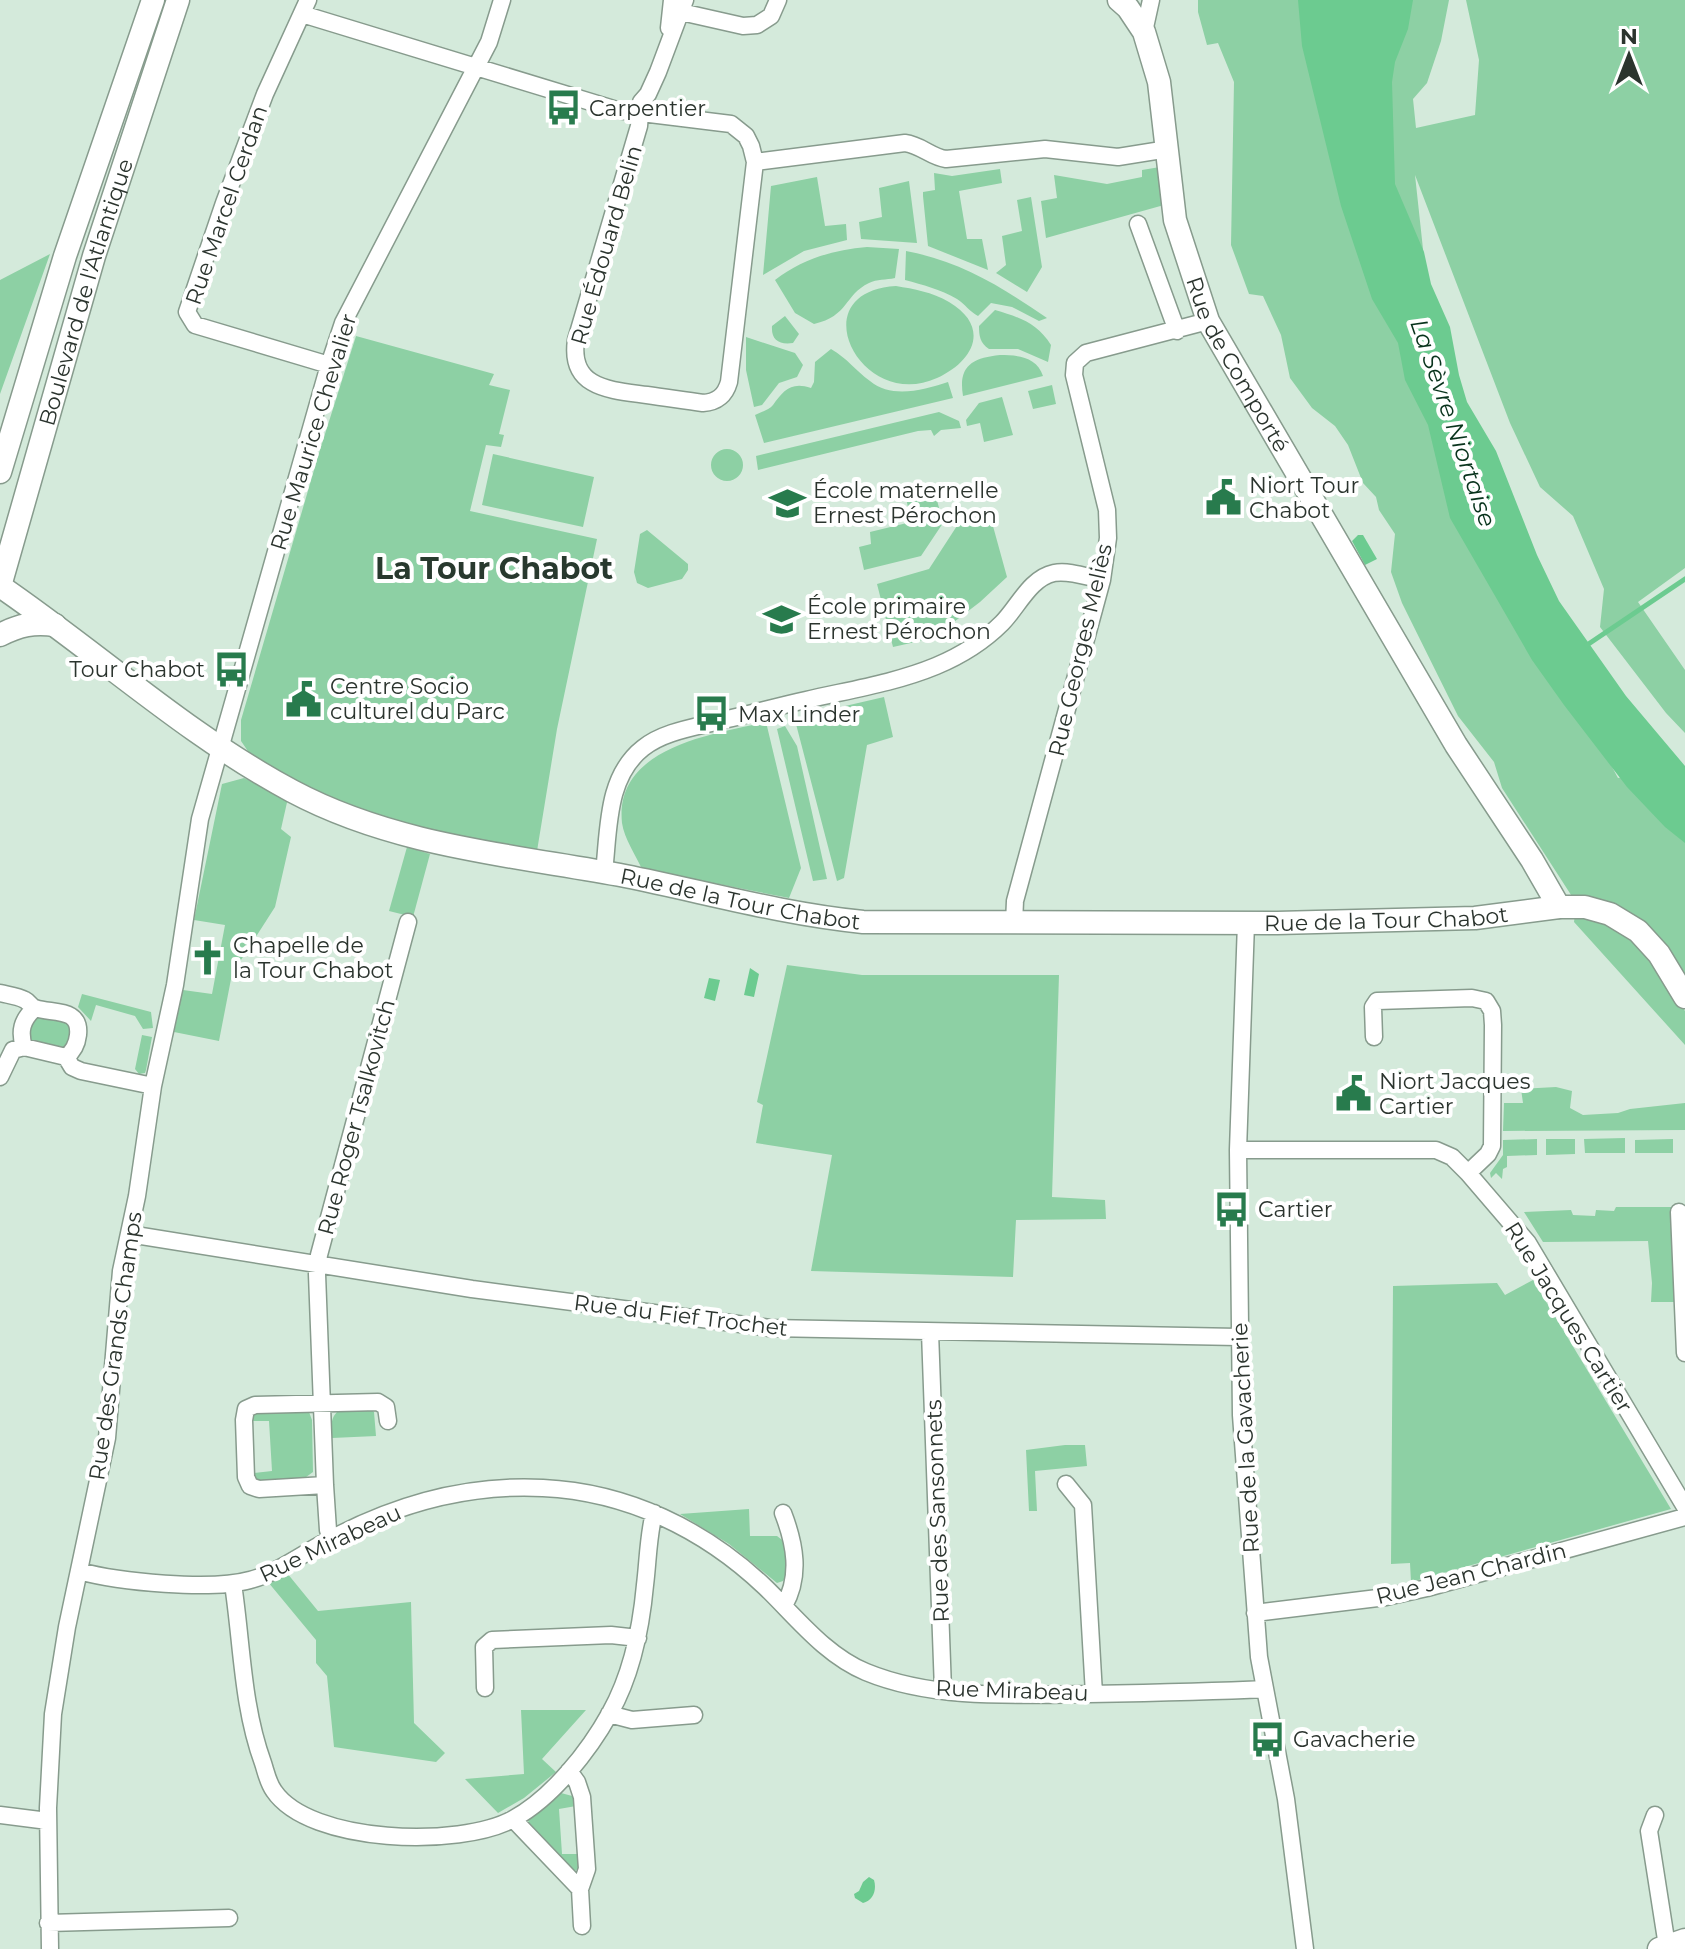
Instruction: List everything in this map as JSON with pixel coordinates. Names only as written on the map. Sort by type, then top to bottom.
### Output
[{"type":"street","name":"Boulevard de l'Atlantique","points":[[0,472],[65,256],[153,0]]},
{"type":"street","name":"Boulevard de l'Atlantique","points":[[0,586],[94,256],[178,0]]},
{"type":"street","name":"Rue Maurice Chevalier","points":[[221,747],[329,365],[353,301],[489,42],[502,0]]},
{"type":"street","points":[[679,4],[736,25],[750,26],[771,16],[778,0]]},
{"type":"street","name":"Rue de Comporté","points":[[1119,0],[1144,32],[1161,91],[1175,220],[1208,321],[1456,745],[1532,860],[1559,907]]},
{"type":"street","points":[[1144,32],[1151,0]]},
{"type":"street","name":"Rue Édouard Belin","points":[[679,4],[648,94],[641,102],[639,126],[576,340],[575,360],[584,376],[598,387],[703,403],[721,398],[729,382],[755,162]]},
{"type":"street","points":[[305,7],[476,67],[617,110],[731,124],[746,136],[755,162],[905,143],[915,144],[946,159],[1045,149],[1118,157],[1168,149]]},
{"type":"street","name":"Rue Marcel Cerdan","points":[[305,7],[265,94],[187,312],[195,325],[329,365]]},
{"type":"street","points":[[1138,224],[1177,331],[1208,321]]},
{"type":"street","name":"Rue Georges Meliès","points":[[1014,923],[1015,901],[1102,580],[1108,538],[1107,510],[1074,375],[1075,363],[1086,353],[1177,331]]},
{"type":"street","points":[[604,872],[613,798],[618,782],[634,756],[659,737],[911,675],[956,656],[990,634],[1011,614],[1032,586],[1045,576],[1068,573],[1102,580]]},
{"type":"street","name":"Rue de la Tour Chabot","points":[[0,586],[221,747],[293,792],[334,811],[427,842],[604,872],[822,918],[918,924],[1246,923],[1475,918],[1559,907],[1597,910],[1638,931],[1659,954],[1685,997]]},
{"type":"street","points":[[0,635],[20,625],[55,625]]},
{"type":"street","name":"Rue des Grands Champs","points":[[50,1949],[48,1821],[53,1714],[107,1438],[119,1290],[153,1086],[175,985],[200,819],[221,747]]},
{"type":"street","name":"Rue Roger Tsalkovitch","points":[[331,1539],[325,1485],[318,1265],[408,922]]},
{"type":"street","name":"Rue de la Gavacherie","points":[[1246,923],[1238,1150],[1241,1415],[1255,1613],[1265,1689],[1286,1799],[1305,1949]]},
{"type":"street","points":[[0,993],[25,1000],[34,1009],[70,1014],[75,1018],[78,1024],[77,1042],[66,1057]]},
{"type":"street","points":[[1374,1037],[1373,1007],[1377,1001],[1472,998],[1486,1001],[1490,1006],[1493,1025],[1492,1146],[1468,1173]]},
{"type":"street","points":[[0,1077],[23,1023],[34,1009]]},
{"type":"street","points":[[12,1048],[66,1057],[72,1067],[81,1071],[153,1086]]},
{"type":"street","name":"Rue Jacques Cartier","points":[[1238,1150],[1436,1150],[1452,1157],[1528,1243],[1685,1507]]},
{"type":"street","points":[[1679,1212],[1685,1353]]},
{"type":"street","name":"Rue du Fief Trochet","points":[[129,1234],[488,1291],[770,1328],[1238,1337]]},
{"type":"street","name":"Rue des Sansonnets","points":[[930,1332],[943,1690]]},
{"type":"street","points":[[325,1485],[259,1489],[250,1486],[246,1477],[246,1409],[255,1405],[378,1402],[386,1407],[388,1421]]},
{"type":"street","points":[[1066,1484],[1083,1505],[1094,1694]]},
{"type":"street","name":"Rue Mirabeau","points":[[79,1571],[194,1585],[233,1584],[265,1575],[331,1539],[428,1499],[516,1487],[576,1491],[604,1496],[654,1513],[690,1530],[732,1558],[828,1648],[865,1672],[896,1682],[943,1690],[1017,1695],[1265,1689]]},
{"type":"street","points":[[233,1584],[247,1702],[267,1775],[283,1802],[299,1815],[316,1822],[410,1838],[466,1832],[513,1819],[553,1788],[569,1771],[609,1714],[632,1662],[638,1638],[654,1513]]},
{"type":"street","points":[[783,1513],[793,1538],[796,1575],[784,1606]]},
{"type":"street","name":"Rue Jean Chardin","points":[[1255,1613],[1386,1597],[1427,1588],[1685,1517]]},
{"type":"street","points":[[485,1688],[484,1647],[492,1640],[611,1635],[638,1638]]},
{"type":"street","points":[[609,1714],[632,1720],[694,1715]]},
{"type":"street","points":[[569,1771],[582,1797],[587,1869],[580,1889],[582,1926]]},
{"type":"street","points":[[0,1815],[48,1821]]},
{"type":"street","points":[[1655,1815],[1649,1831],[1670,1945]]},
{"type":"street","points":[[513,1819],[580,1889]]},
{"type":"street","points":[[48,1923],[229,1918]]},
{"type":"shaded area","points":[[1198,0],[1449,0],[1441,41],[1427,83],[1413,99],[1416,128],[1475,115],[1479,60],[1466,0],[1685,0],[1685,568],[1638,602],[1685,670],[1685,733],[1600,627],[1604,589],[1573,516],[1540,487],[1510,423],[1415,175],[1435,360],[1598,741],[1618,778],[1685,766],[1685,981],[1670,955],[1573,898],[1502,788],[1494,762],[1458,716],[1402,603],[1391,572],[1395,534],[1379,510],[1376,497],[1363,483],[1348,445],[1335,426],[1312,408],[1290,378],[1281,335],[1263,296],[1249,294],[1231,245],[1234,82],[1218,43],[1207,45]]},
{"type":"shaded area","points":[[1160,167],[1164,205],[1046,238],[1041,201],[1057,198],[1054,175],[1107,184],[1142,177],[1142,170]]},
{"type":"shaded area","points":[[1000,169],[1002,183],[959,191],[967,239],[982,239],[988,270],[928,246],[923,192],[935,190],[934,173],[952,176]]},
{"type":"shaded area","points":[[817,177],[825,226],[846,224],[847,240],[804,251],[763,275],[771,186]]},
{"type":"shaded area","points":[[909,181],[917,243],[861,239],[859,222],[882,217],[879,188]]},
{"type":"shaded area","points":[[1031,197],[1042,267],[1027,292],[996,273],[1006,265],[1002,236],[1022,231],[1017,200]]},
{"type":"shaded area","points":[[867,247],[899,249],[895,278],[869,283],[834,316],[814,324],[795,313],[775,280],[796,266],[818,257]]},
{"type":"shaded area","points":[[906,251],[962,268],[1047,318],[1039,321],[1012,307],[991,303],[978,316],[951,296],[905,280]]},
{"type":"shaded area","points":[[50,254],[0,394],[0,280]]},
{"type":"shaded area","points":[[896,286],[943,299],[962,312],[970,322],[973,343],[968,353],[950,371],[937,378],[909,384],[885,379],[865,366],[852,347],[846,327],[851,308],[867,293]]},
{"type":"shaded area","points":[[995,310],[1020,318],[1040,331],[1051,345],[1048,362],[1018,349],[986,347],[979,326]]},
{"type":"shaded area","points":[[785,316],[799,334],[793,343],[780,342],[773,335],[772,326]]},
{"type":"shaded area","points":[[356,336],[494,374],[489,385],[510,390],[499,434],[504,435],[501,447],[486,445],[470,511],[597,539],[557,729],[537,851],[435,833],[362,812],[256,763],[241,741],[241,720]]},
{"type":"shaded area","points":[[746,337],[795,353],[803,365],[797,377],[779,383],[762,405],[754,407],[746,370]]},
{"type":"shaded area","points":[[831,349],[879,387],[908,391],[948,382],[953,398],[764,443],[755,415],[771,407],[788,389],[798,386],[811,388],[815,362]]},
{"type":"shaded area","points":[[1000,355],[1032,361],[1043,376],[963,396],[963,377],[969,365],[982,358]]},
{"type":"shaded area","points":[[1052,385],[1056,404],[1033,409],[1028,391]]},
{"type":"shaded area","points":[[1002,397],[1013,435],[984,442],[980,423],[967,426],[966,420],[979,403]]},
{"type":"shaded area","points":[[939,412],[959,421],[961,428],[941,430],[934,436],[931,430],[918,431],[758,470],[756,456]]},
{"type":"shaded area","points":[[727,449],[739,453],[743,465],[739,477],[727,481],[715,477],[711,465],[715,453]]},
{"type":"shaded area","points":[[493,454],[594,477],[583,527],[482,505]]},
{"type":"shaded area","points":[[933,485],[943,523],[921,556],[864,570],[859,547],[871,544],[870,532],[911,522],[905,493]]},
{"type":"shaded area","points":[[988,508],[1007,577],[933,638],[893,647],[877,584],[929,569],[964,515]]},
{"type":"shaded area","points":[[647,530],[688,564],[682,579],[648,588],[637,583],[634,572],[640,534]]},
{"type":"shaded area","points":[[884,697],[893,737],[867,745],[844,878],[837,881],[796,724],[802,716]]},
{"type":"shaded area","points":[[766,722],[801,868],[789,898],[642,869],[622,823],[624,797],[634,777],[650,761],[671,748],[720,732]]},
{"type":"shaded area","points":[[785,726],[797,746],[827,879],[813,881],[777,729]]},
{"type":"shaded area","points":[[244,778],[288,798],[281,829],[291,837],[275,907],[232,974],[219,1041],[174,1032],[183,990],[212,994],[225,925],[194,920],[222,784]]},
{"type":"shaded area","points":[[407,847],[430,854],[413,917],[389,911]]},
{"type":"shaded area","points":[[1575,914],[1615,925],[1643,949],[1685,1011],[1685,1045],[1574,922]]},
{"type":"shaded area","points":[[787,965],[862,975],[1059,975],[1052,1197],[1105,1200],[1106,1219],[1016,1220],[1013,1277],[811,1271],[832,1155],[756,1143],[763,1105],[757,1102]]},
{"type":"shaded area","points":[[82,994],[151,1012],[153,1028],[143,1029],[135,1016],[96,1005],[91,1021],[78,1007]]},
{"type":"shaded area","points":[[42,1014],[69,1023],[71,1043],[63,1050],[30,1042],[29,1022]]},
{"type":"shaded area","points":[[142,1035],[152,1037],[145,1073],[139,1074],[135,1069]]},
{"type":"shaded area","points":[[1556,1087],[1572,1091],[1570,1108],[1583,1115],[1685,1103],[1685,1130],[1503,1131],[1504,1103],[1523,1103],[1521,1089]]},
{"type":"shaded area","points":[[1625,1138],[1625,1153],[1585,1153],[1584,1139]]},
{"type":"shaded area","points":[[1537,1139],[1537,1155],[1507,1156],[1502,1179],[1496,1173],[1491,1178],[1490,1173],[1503,1155],[1503,1140]]},
{"type":"shaded area","points":[[1546,1139],[1575,1139],[1575,1154],[1546,1155]]},
{"type":"shaded area","points":[[1673,1139],[1673,1153],[1635,1153],[1635,1140]]},
{"type":"shaded area","points":[[1616,1207],[1675,1207],[1677,1302],[1651,1302],[1648,1241],[1543,1242],[1524,1212],[1571,1210],[1573,1215],[1595,1216],[1596,1210],[1614,1211]]},
{"type":"shaded area","points":[[1533,1280],[1671,1509],[1411,1582],[1410,1563],[1391,1564],[1393,1286],[1497,1283],[1505,1295]]},
{"type":"shaded area","points":[[343,1407],[368,1407],[374,1412],[376,1436],[332,1438],[332,1420]]},
{"type":"shaded area","points":[[300,1409],[309,1412],[312,1420],[313,1472],[302,1480],[255,1481],[253,1473],[272,1471],[269,1421],[250,1421],[253,1413]]},
{"type":"shaded area","points":[[1085,1445],[1087,1466],[1035,1471],[1037,1511],[1029,1511],[1026,1450]]},
{"type":"shaded area","points":[[749,1509],[750,1536],[777,1536],[786,1543],[789,1573],[783,1581],[777,1583],[729,1544],[680,1514]]},
{"type":"shaded area","points":[[287,1573],[318,1611],[411,1602],[414,1723],[445,1753],[436,1762],[334,1747],[327,1676],[316,1663],[316,1640],[268,1582]]},
{"type":"shaded area","points":[[521,1710],[586,1710],[542,1759],[556,1772],[524,1798],[498,1813],[465,1779],[524,1774]]},
{"type":"shaded area","points":[[561,1793],[576,1797],[576,1806],[559,1809],[562,1854],[578,1854],[581,1866],[575,1871],[568,1871],[528,1826],[529,1815]]},
{"type":"water","name":"La Sèvre Niortaise","points":[[1298,0],[1413,0],[1392,82],[1395,184],[1424,252],[1431,284],[1450,327],[1467,402],[1496,451],[1537,555],[1559,601],[1626,696],[1685,766],[1685,843],[1627,787],[1564,705],[1532,660],[1450,518],[1428,425],[1405,380],[1398,343],[1372,299],[1341,206],[1302,46]]},
{"type":"water","points":[[1363,535],[1377,559],[1365,565],[1352,541]]},
{"type":"water","points":[[750,968],[759,974],[754,997],[744,995]]},
{"type":"water","points":[[709,978],[720,980],[715,1001],[704,998]]},
{"type":"water","points":[[869,1877],[874,1880],[874,1891],[872,1897],[863,1903],[854,1894]]},
{"type":"waterway","points":[[1587,645],[1685,579]]},
{"type":"place","name":"Carpentier","points":[[563,108]]},
{"type":"place","name":"Niort Tour Chabot","points":[[1223,498]]},
{"type":"place","name":"École maternelle Ernest Pérochon","points":[[787,503]]},
{"type":"place","name":"École primaire Ernest Pérochon","points":[[781,619]]},
{"type":"place","name":"Tour Chabot","points":[[231,669]]},
{"type":"place","name":"Centre Socio culturel du Parc","points":[[304,699]]},
{"type":"place","name":"Max Linder","points":[[712,714]]},
{"type":"place","name":"Chapelle de la Tour Chabot","points":[[207,958]]},
{"type":"place","name":"Niort Jacques Cartier","points":[[1353,1094]]},
{"type":"place","name":"Cartier","points":[[1232,1209]]},
{"type":"place","name":"Gavacherie","points":[[1267,1739]]},
{"type":"district","name":"La Tour Chabot","points":[[494,569]]}]
